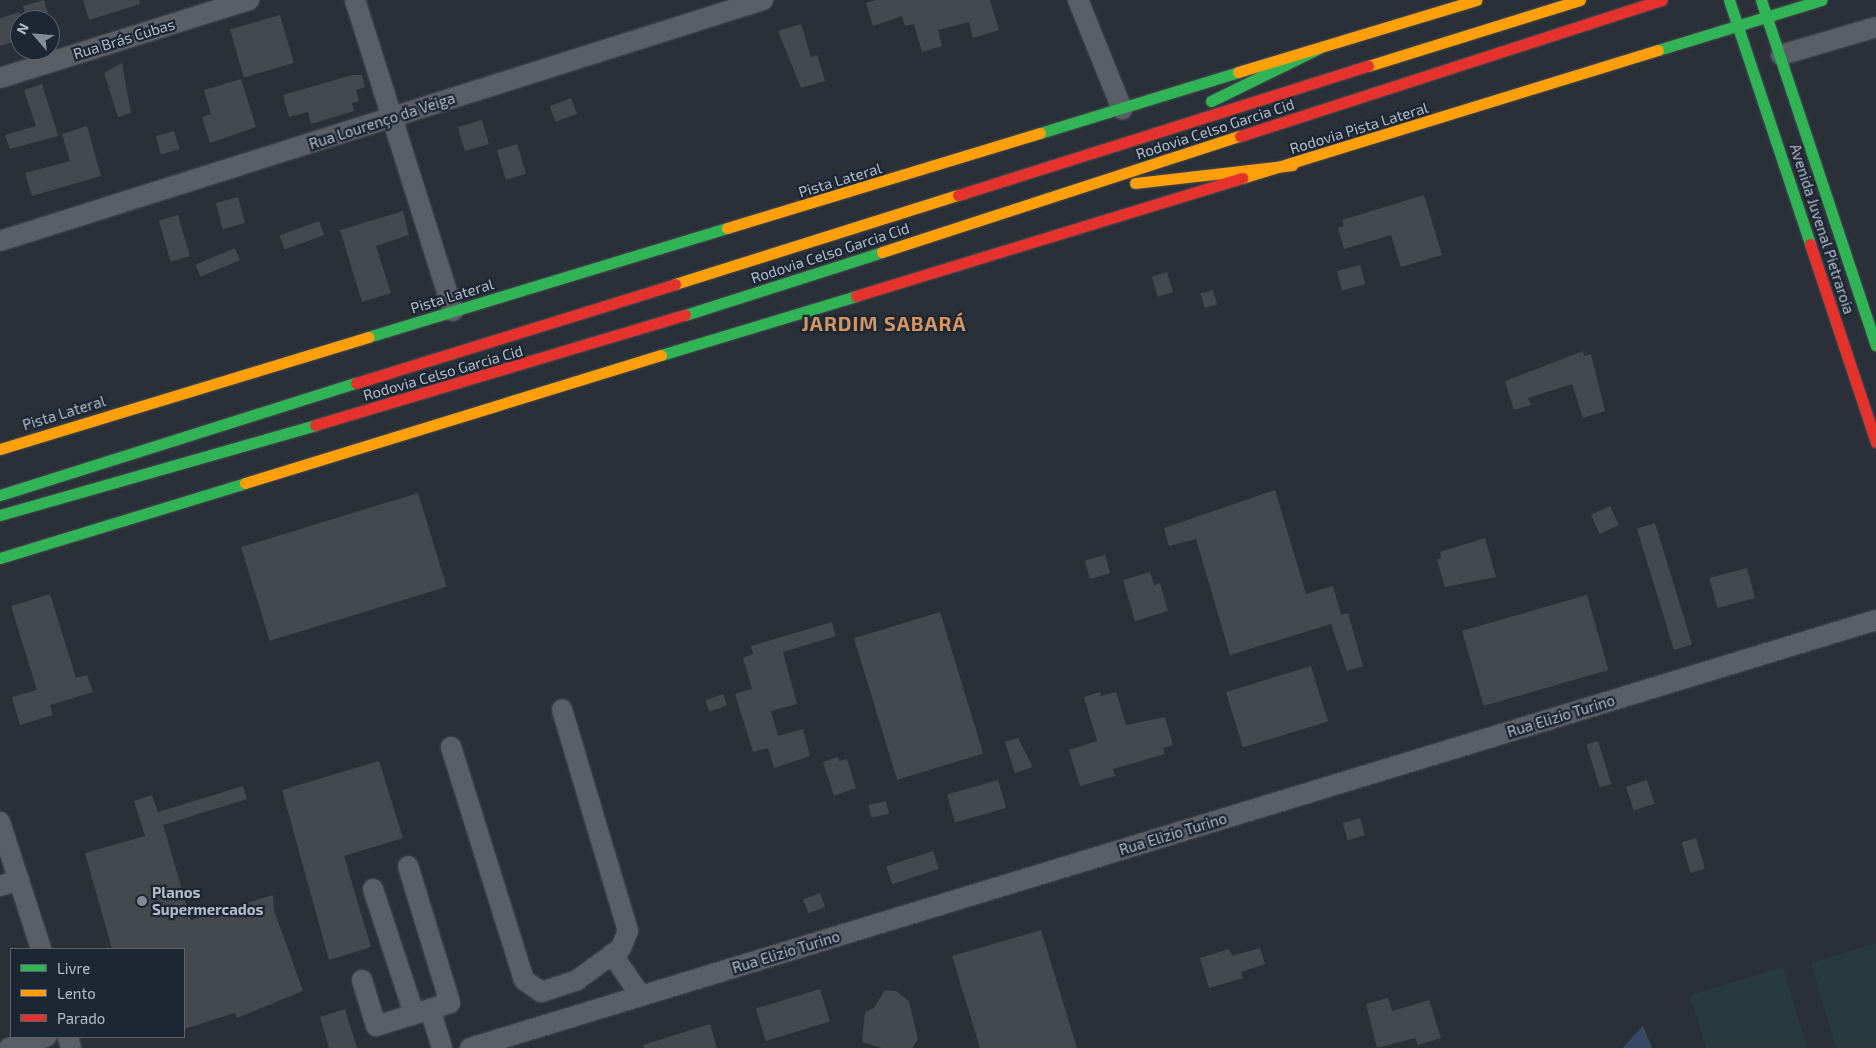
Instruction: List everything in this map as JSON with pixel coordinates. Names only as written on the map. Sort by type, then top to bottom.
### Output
[{"type":"main road","points":[[1122,109],[1476,0]]},
{"type":"main road","name":"Rodovia Celso Garcia Cid","points":[[0,495],[252,420],[1142,134],[1373,68],[1580,0]]},
{"type":"main road","name":"Rodovia Celso Garcia Cid","points":[[0,515],[565,354],[1662,0]]},
{"type":"main road","name":"Avenida Juvenal Pietraroia","points":[[1729,0],[1876,442]]},
{"type":"main road","name":"Avenida Juvenal Pietraroia","points":[[1761,0],[1782,55],[1876,345]]},
{"type":"main road","name":"Rodovia Pista Lateral","points":[[0,558],[1292,165],[1822,0]]},
{"type":"main road","points":[[1142,134],[1319,48]]},
{"type":"main road","name":"Pista Lateral","points":[[0,449],[1122,109]]},
{"type":"main road","points":[[1074,190],[1292,165]]},
{"type":"street","name":"Rua Brás Cubas","points":[[0,78],[249,0]]},
{"type":"street","points":[[355,0],[453,311]]},
{"type":"street","name":"Rua Lourenço da Veiga","points":[[0,241],[763,0]]},
{"type":"street","points":[[1078,0],[1122,109]]},
{"type":"street","points":[[1782,55],[1876,26]]},
{"type":"street","name":"Rua Elizio Turino","points":[[470,1048],[1876,620]]},
{"type":"street","points":[[451,747],[530,988],[541,992],[577,980],[612,954],[627,940],[628,931],[562,710]]},
{"type":"street","points":[[0,822],[9,883],[40,948]]},
{"type":"street","points":[[362,980],[376,1026],[450,1003],[408,866]]},
{"type":"street","points":[[373,889],[422,1011],[442,1048]]},
{"type":"street","points":[[612,954],[641,996]]},
{"type":"street","points":[[9,1048],[43,1038]]},
{"type":"green space","points":[[1876,943],[1876,1048],[1836,1048],[1811,963]]},
{"type":"green space","points":[[1783,967],[1807,1048],[1706,1048],[1690,995]]},
{"type":"water","points":[[1643,1026],[1652,1048],[1623,1048],[1632,1037]]},
{"type":"building","points":[[44,0],[47,10],[24,10],[23,6]]},
{"type":"building","points":[[83,0],[139,0],[140,4],[89,20]]},
{"type":"building","points":[[876,0],[990,0],[999,30],[973,38],[969,22],[938,30],[942,46],[922,52],[914,24],[905,26],[902,16],[873,26],[866,3]]},
{"type":"building","points":[[10,15],[10,43],[0,46],[0,18]]},
{"type":"building","points":[[280,15],[294,63],[244,77],[230,29]]},
{"type":"building","points":[[801,24],[811,57],[817,55],[825,81],[801,88],[778,31]]},
{"type":"building","points":[[122,63],[131,113],[118,117],[104,73]]},
{"type":"building","points":[[352,75],[362,75],[365,87],[356,90],[359,101],[352,103],[354,111],[311,124],[308,112],[289,117],[283,95]]},
{"type":"building","points":[[241,79],[256,127],[210,143],[202,117],[211,114],[204,90]]},
{"type":"building","points":[[42,84],[58,136],[10,149],[5,135],[36,126],[24,90]]},
{"type":"building","points":[[571,98],[577,114],[556,122],[550,106]]},
{"type":"building","points":[[482,120],[489,144],[465,151],[458,127]]},
{"type":"building","points":[[87,126],[101,176],[32,196],[25,173],[70,161],[62,134]]},
{"type":"building","points":[[174,131],[179,149],[161,155],[156,136]]},
{"type":"building","points":[[517,144],[526,174],[506,180],[497,150]]},
{"type":"building","points":[[1424,195],[1442,255],[1401,267],[1391,235],[1344,249],[1338,228],[1344,226],[1342,220]]},
{"type":"building","points":[[238,197],[245,223],[223,229],[216,203]]},
{"type":"building","points":[[403,211],[409,235],[376,246],[391,293],[362,302],[340,230]]},
{"type":"building","points":[[178,215],[190,256],[171,262],[159,221]]},
{"type":"building","points":[[319,221],[324,235],[285,249],[280,235]]},
{"type":"building","points":[[235,248],[240,260],[200,277],[195,265]]},
{"type":"building","points":[[1360,265],[1365,284],[1342,291],[1337,271]]},
{"type":"building","points":[[1167,272],[1173,292],[1158,297],[1152,277]]},
{"type":"building","points":[[1213,290],[1217,304],[1205,308],[1201,294]]},
{"type":"building","points":[[1583,351],[1584,356],[1591,354],[1605,411],[1583,418],[1572,384],[1528,398],[1531,405],[1514,410],[1505,381]]},
{"type":"building","points":[[1275,490],[1306,594],[1333,586],[1341,615],[1348,613],[1363,666],[1347,671],[1331,624],[1230,655],[1196,539],[1169,546],[1164,528]]},
{"type":"building","points":[[418,493],[447,587],[270,641],[241,547]]},
{"type":"building","points":[[1610,506],[1619,525],[1600,534],[1591,515]]},
{"type":"building","points":[[1655,523],[1692,644],[1674,650],[1637,529]]},
{"type":"building","points":[[1485,538],[1496,577],[1445,587],[1437,560],[1441,558],[1440,552]]},
{"type":"building","points":[[1105,555],[1110,573],[1090,579],[1085,561]]},
{"type":"building","points":[[1747,568],[1755,598],[1717,608],[1709,578]]},
{"type":"building","points":[[1150,572],[1154,585],[1160,583],[1168,611],[1135,621],[1123,580]]},
{"type":"building","points":[[50,594],[76,678],[87,675],[93,692],[50,705],[53,715],[20,725],[12,697],[37,690],[11,606]]},
{"type":"building","points":[[1587,595],[1608,670],[1484,706],[1462,631]]},
{"type":"building","points":[[940,612],[983,754],[897,780],[854,638]]},
{"type":"building","points":[[832,622],[836,636],[783,652],[797,704],[771,711],[778,736],[803,729],[810,756],[774,768],[768,748],[753,752],[735,694],[752,689],[743,658],[753,654],[751,646]]},
{"type":"building","points":[[1311,666],[1328,721],[1243,747],[1226,692]]},
{"type":"building","points":[[1100,692],[1101,696],[1116,692],[1126,725],[1165,717],[1173,745],[1163,748],[1165,754],[1113,769],[1115,776],[1080,786],[1069,750],[1097,741],[1084,697]]},
{"type":"building","points":[[723,694],[727,705],[709,712],[705,700]]},
{"type":"building","points":[[1018,738],[1033,767],[1015,773],[1005,742]]},
{"type":"building","points":[[1598,741],[1611,784],[1600,788],[1587,745]]},
{"type":"building","points":[[838,757],[839,761],[847,759],[856,788],[834,796],[823,762]]},
{"type":"building","points":[[379,761],[403,838],[344,856],[371,947],[329,960],[282,790]]},
{"type":"building","points":[[998,780],[1006,808],[955,822],[947,795]]},
{"type":"building","points":[[1647,780],[1655,804],[1634,811],[1626,787]]},
{"type":"building","points":[[243,786],[247,799],[163,825],[191,920],[273,895],[274,910],[303,991],[237,1018],[235,1013],[185,1029],[185,948],[112,948],[85,853],[145,836],[134,801],[152,795],[158,812]]},
{"type":"building","points":[[886,801],[889,814],[871,818],[868,805]]},
{"type":"building","points":[[1360,818],[1365,835],[1348,840],[1343,823]]},
{"type":"building","points":[[1696,838],[1705,869],[1690,873],[1682,842]]},
{"type":"building","points":[[933,851],[939,869],[892,884],[886,866]]},
{"type":"building","points":[[820,893],[825,907],[808,913],[803,899]]},
{"type":"building","points":[[1041,930],[1077,1048],[980,1048],[952,956]]},
{"type":"building","points":[[1260,948],[1265,964],[1241,972],[1243,978],[1209,988],[1200,958],[1229,949],[1232,956]]},
{"type":"building","points":[[820,989],[830,1022],[766,1041],[756,1009]]},
{"type":"building","points":[[885,990],[896,991],[909,1001],[918,1039],[912,1048],[882,1048],[862,1042],[865,1012],[874,1008]]},
{"type":"building","points":[[1388,998],[1392,1011],[1429,1000],[1441,1038],[1418,1045],[1415,1038],[1377,1048],[1366,1004]]},
{"type":"building","points":[[345,1009],[357,1048],[329,1048],[320,1017]]},
{"type":"building","points":[[710,1024],[717,1048],[644,1048],[643,1045]]},
{"type":"traffic: fast","points":[[1729,0],[1810,244]]},
{"type":"traffic: fast","points":[[1761,0],[1876,345]]},
{"type":"traffic: fast","points":[[1658,50],[1822,0]]},
{"type":"traffic: fast","points":[[1211,101],[1319,48]]},
{"type":"traffic: fast","points":[[1040,133],[1238,72]]},
{"type":"traffic: fast","points":[[368,337],[727,228]]},
{"type":"traffic: fast","points":[[685,315],[882,252]]},
{"type":"traffic: fast","points":[[661,355],[856,296]]},
{"type":"traffic: fast","points":[[0,495],[356,383]]},
{"type":"traffic: fast","points":[[0,515],[315,425]]},
{"type":"traffic: fast","points":[[0,558],[245,483]]},
{"type":"traffic: slow","points":[[1238,72],[1476,0]]},
{"type":"traffic: slow","points":[[1368,66],[1580,0]]},
{"type":"traffic: slow","points":[[1242,178],[1658,50]]},
{"type":"traffic: slow","points":[[727,228],[1040,133]]},
{"type":"traffic: slow","points":[[882,252],[1240,136]]},
{"type":"traffic: slow","points":[[1135,183],[1292,165]]},
{"type":"traffic: slow","points":[[675,284],[958,195]]},
{"type":"traffic: slow","points":[[0,449],[368,337]]},
{"type":"traffic: slow","points":[[245,483],[661,355]]},
{"type":"traffic: jam","points":[[1240,136],[1662,0]]},
{"type":"traffic: jam","points":[[958,195],[1368,66]]},
{"type":"traffic: jam","points":[[856,296],[1242,178]]},
{"type":"traffic: jam","points":[[1810,244],[1876,442]]},
{"type":"traffic: jam","points":[[356,383],[675,284]]},
{"type":"traffic: jam","points":[[315,425],[685,315]]},
{"type":"place","name":"Planos Supermercados","points":[[142,901]]},
{"type":"district","name":"JARDIM SABARÁ","points":[[884,323]]}]
